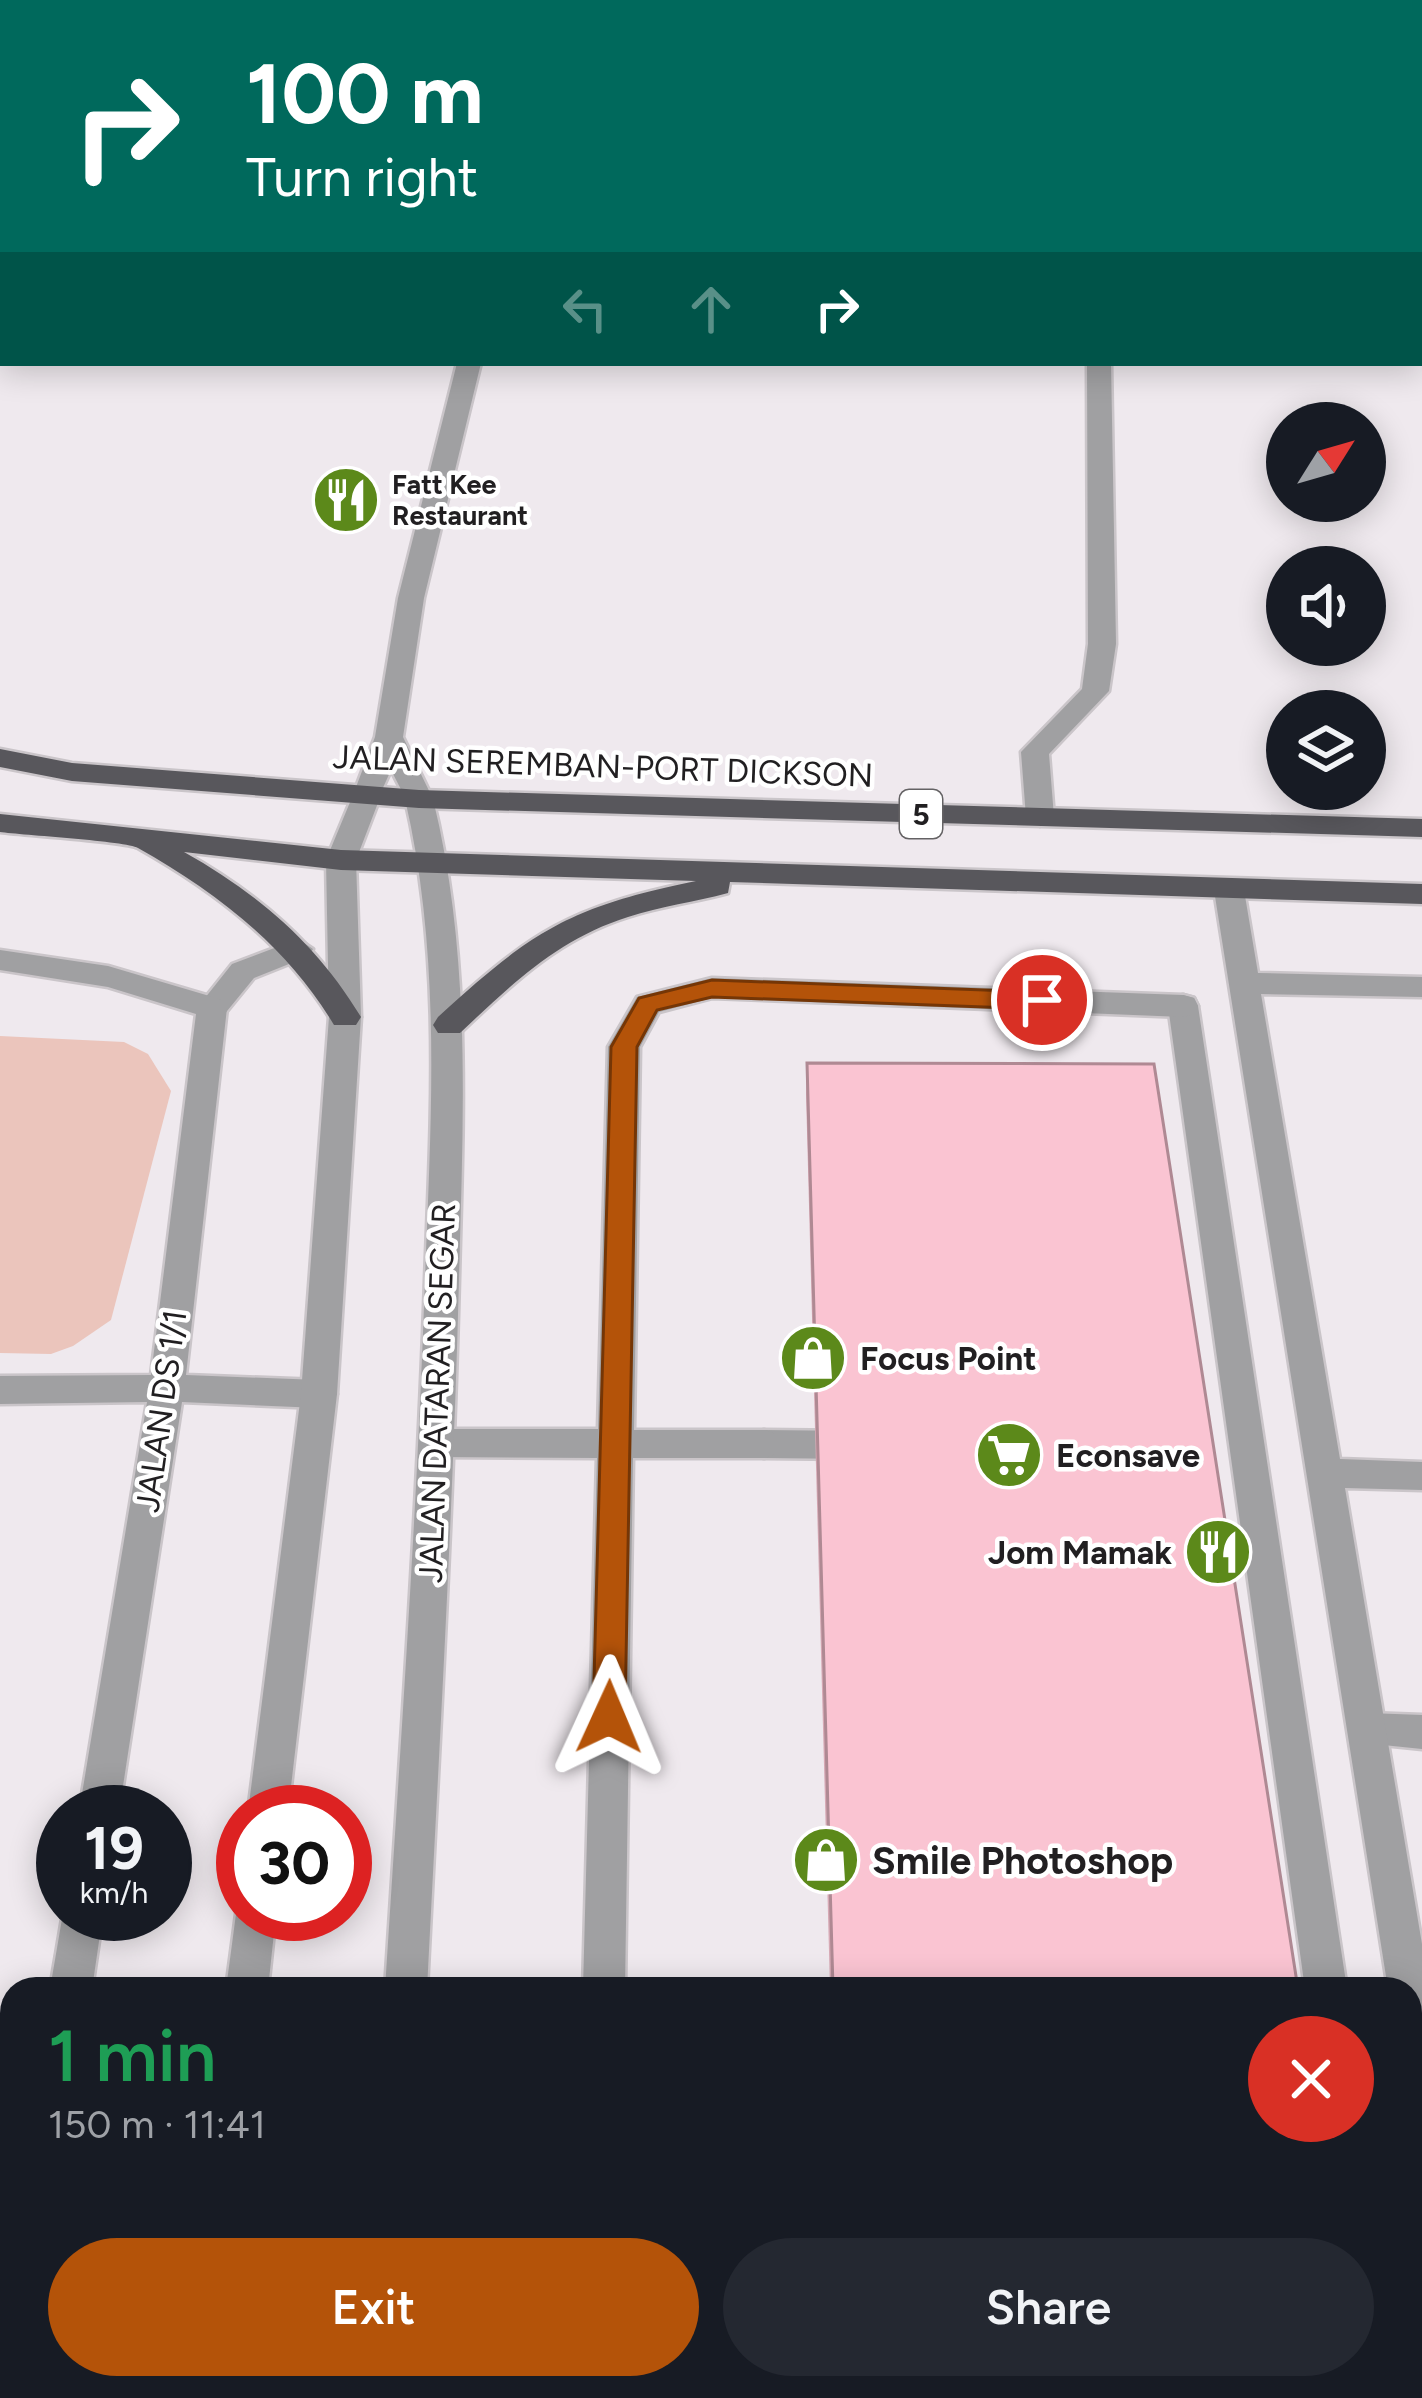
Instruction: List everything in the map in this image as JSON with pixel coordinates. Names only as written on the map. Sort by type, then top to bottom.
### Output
[{"type":"highway","name":"JALAN SEREMBAN-PORT DICKSON","points":[[0,758],[71,772],[419,799],[1422,828]]},
{"type":"highway","name":"5","points":[[0,823],[341,860],[1422,893]]},
{"type":"highway","points":[[137,839],[200,873],[298,949],[327,982],[345,1017]]},
{"type":"highway","points":[[449,1025],[528,953],[581,923],[632,904],[766,876]]},
{"type":"street","points":[[271,1785],[319,1394],[345,1017],[341,860],[388,737],[411,598],[468,366]]},
{"type":"street","points":[[1040,817],[1034,752],[1095,691],[1102,644],[1099,366]]},
{"type":"street","name":"JALAN DATARAN SEGAR","points":[[388,737],[419,799],[437,862],[449,1025],[438,1443],[407,1977]]},
{"type":"street","points":[[1229,890],[1408,1977]]},
{"type":"street","points":[[0,960],[51,964],[143,982],[212,1008],[243,971],[298,949]]},
{"type":"street","points":[[1245,983],[1422,987]]},
{"type":"street","points":[[604,1977],[624,1047],[648,1004],[712,988],[1183,1006],[1324,1977]]},
{"type":"street","name":"JALAN DS 1/1","points":[[103,1785],[167,1388],[212,1008]]},
{"type":"street","points":[[0,1390],[167,1388],[319,1394]]},
{"type":"street","points":[[438,1443],[902,1446]]},
{"type":"street","points":[[1202,1450],[1248,1450]]},
{"type":"street","points":[[1325,1472],[1422,1476]]},
{"type":"street","points":[[1368,1730],[1422,1732]]},
{"type":"street","points":[[73,1977],[79,1941]]},
{"type":"street","points":[[248,1977],[253,1941]]},
{"type":"shaded area","points":[[0,1036],[124,1042],[148,1054],[171,1091],[111,1320],[73,1346],[51,1354],[0,1353]]},
{"type":"building","name":"Econsave","points":[[807,1063],[1154,1064],[1296,1977],[833,1977]]},
{"type":"place","name":"Fatt Kee Restaurant","points":[[346,500]]},
{"type":"place","name":"Focus Point","points":[[813,1358]]},
{"type":"place","name":"Econsave","points":[[1009,1455]]},
{"type":"place","name":"Jom Mamak","points":[[1218,1552]]},
{"type":"place","name":"Smile Photoshop","points":[[826,1860]]},
{"type":"route","points":[[609,1717],[624,1047],[648,1004],[712,988],[1042,1000]]}]
